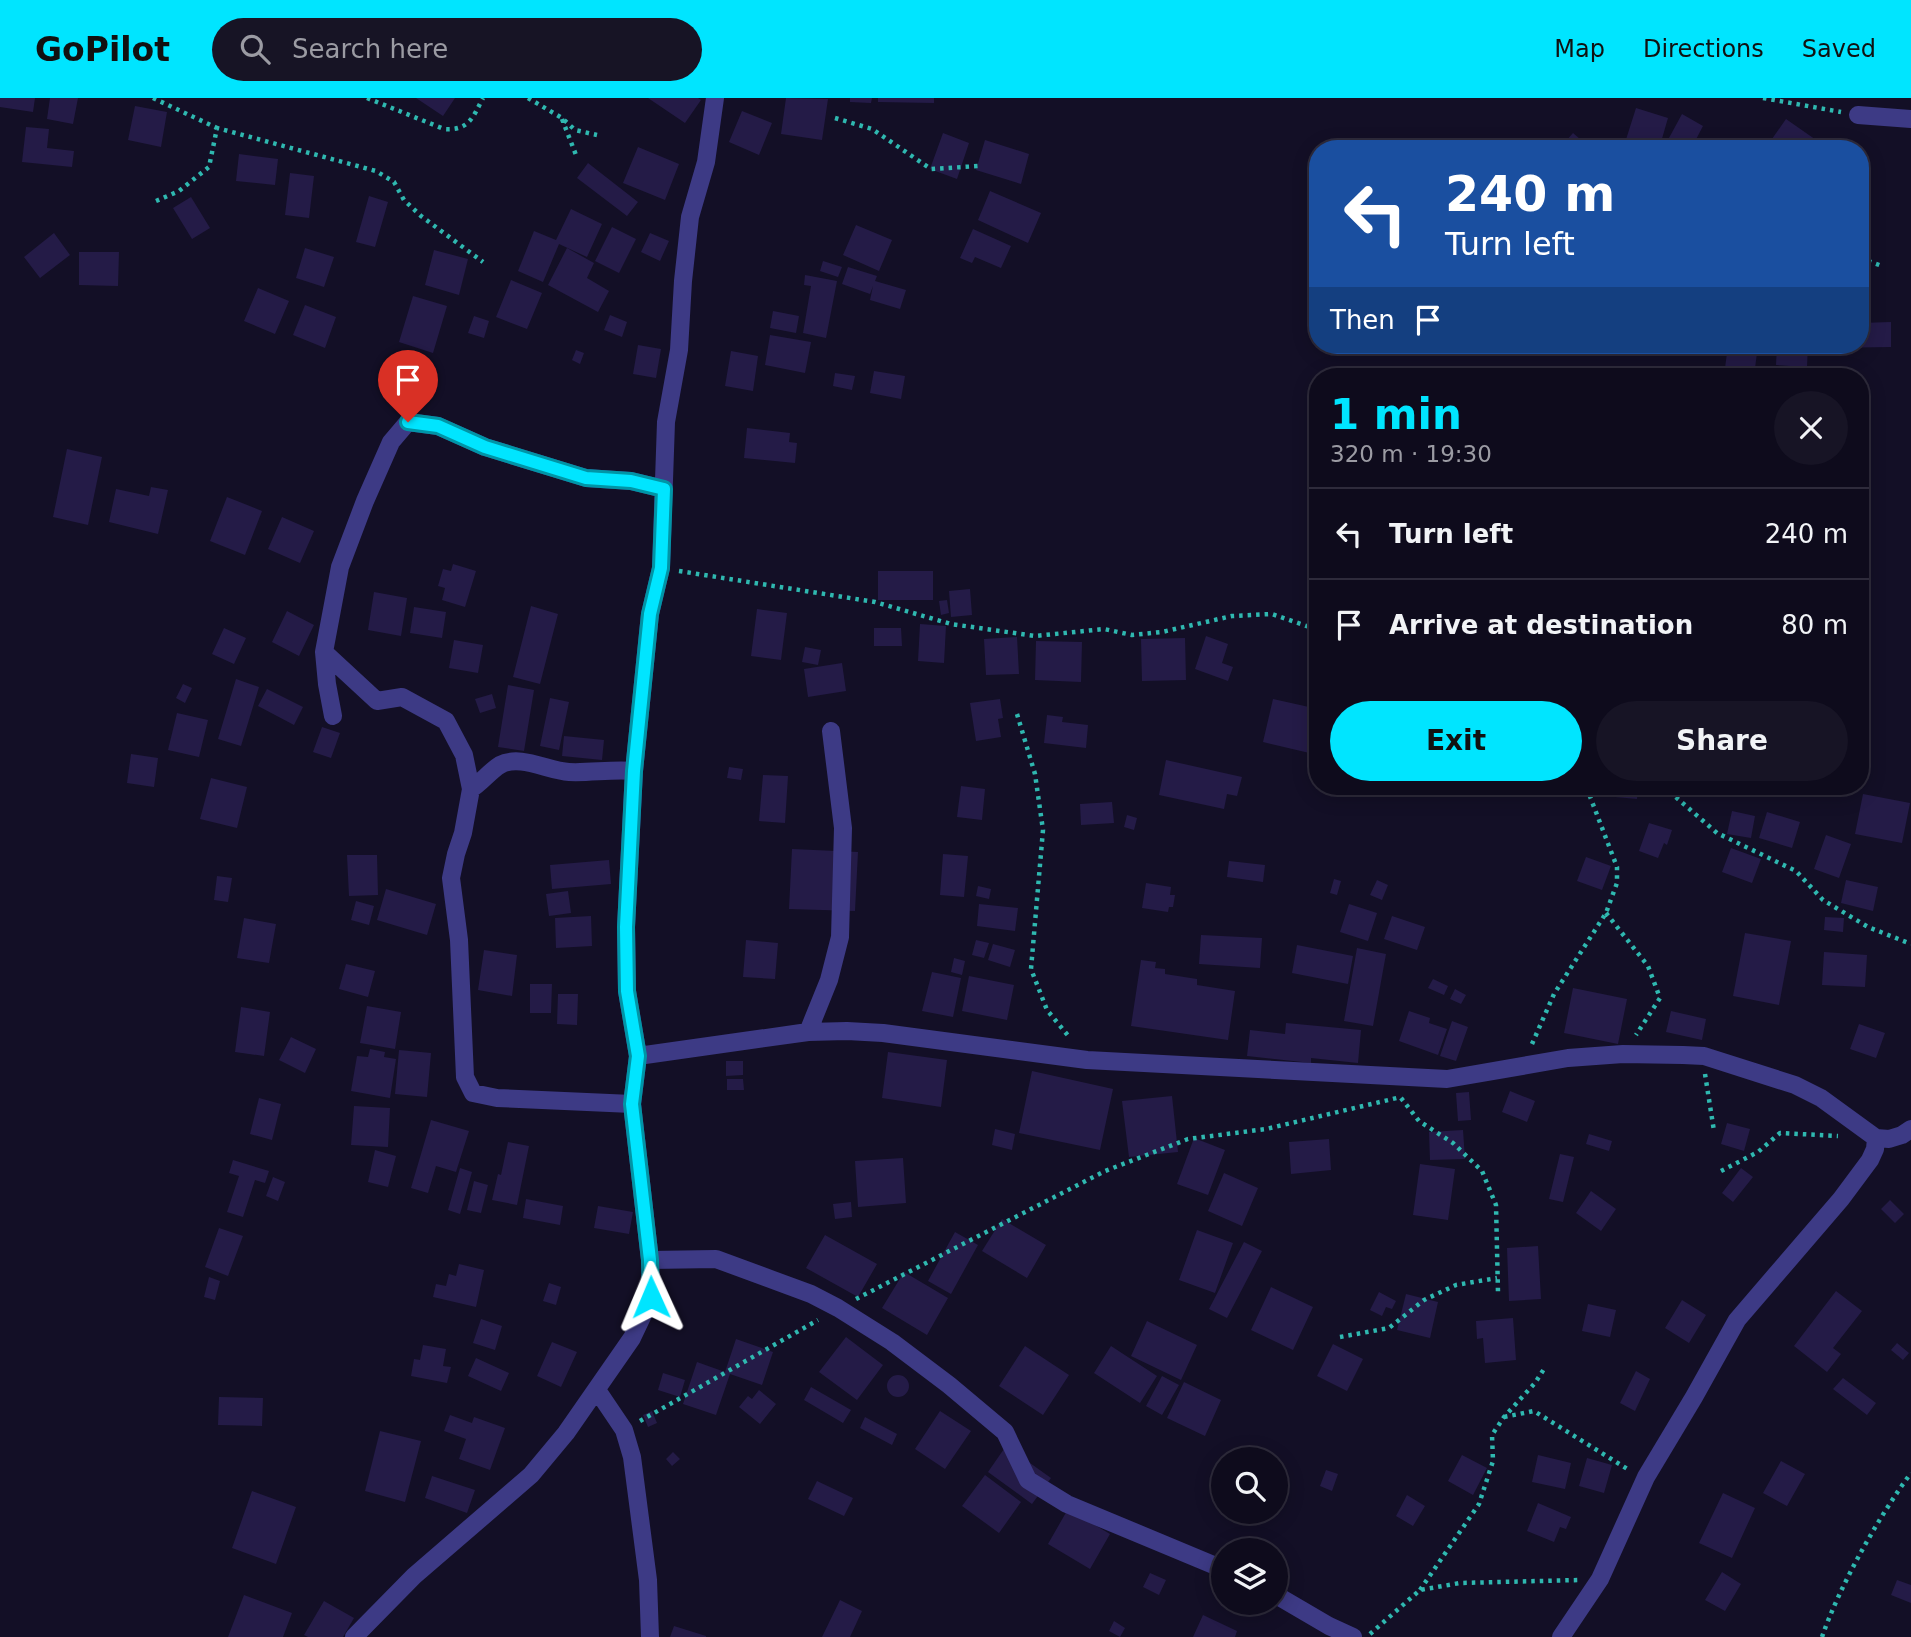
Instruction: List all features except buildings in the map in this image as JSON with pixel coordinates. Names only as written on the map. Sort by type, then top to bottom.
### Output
[{"type":"street","points":[[355,1637],[414,1576],[531,1475],[597,1390],[632,1338],[651,1297],[650,1260],[632,1104],[638,1056],[627,991],[626,927],[634,771],[650,614],[661,568],[666,422],[679,351],[683,281],[691,217],[706,162],[715,98]]},
{"type":"street","points":[[1858,115],[1911,119]]},
{"type":"street","points":[[333,716],[324,652],[340,567],[391,442],[408,422],[438,426],[485,447],[586,478],[631,481],[664,489]]},
{"type":"street","points":[[324,652],[377,701],[402,697],[446,721],[464,755],[471,789],[451,878],[459,940],[465,1077],[473,1093],[497,1098],[632,1104]]},
{"type":"street","points":[[808,1032],[829,980],[839,937],[844,828],[831,731]]},
{"type":"street","points":[[471,789],[500,765],[516,762],[568,772],[613,769],[634,771]]},
{"type":"street","points":[[638,1056],[808,1032],[883,1033],[1087,1060],[1447,1079],[1568,1058],[1623,1054],[1704,1056],[1795,1085],[1821,1098],[1876,1138],[1889,1139],[1911,1129]]},
{"type":"street","points":[[1561,1637],[1600,1579],[1646,1477],[1695,1397],[1737,1320],[1841,1199],[1870,1160],[1876,1138]]},
{"type":"street","points":[[650,1260],[716,1259],[811,1294],[838,1308],[892,1342],[1005,1432],[1028,1480],[1066,1504],[1211,1564]]},
{"type":"street","points":[[597,1390],[624,1430],[632,1457],[648,1580],[650,1637]]},
{"type":"street","points":[[1288,1602],[1353,1637]]},
{"type":"path","points":[[153,98],[216,128],[376,171],[394,182],[404,200],[421,216],[483,262]]},
{"type":"path","points":[[367,98],[444,129],[453,130],[463,128],[472,119],[483,98]]},
{"type":"path","points":[[528,98],[562,118],[575,130],[597,135]]},
{"type":"path","points":[[1763,98],[1858,115]]},
{"type":"path","points":[[562,118],[576,155]]},
{"type":"path","points":[[835,118],[872,129],[930,169],[979,166]]},
{"type":"path","points":[[156,201],[179,191],[209,167],[216,128]]},
{"type":"path","points":[[1869,261],[1882,266]]},
{"type":"path","points":[[661,568],[875,603],[951,624],[1035,636],[1104,629],[1132,635],[1162,632],[1232,616],[1272,614],[1309,627]]},
{"type":"path","points":[[1017,715],[1035,774],[1044,830],[1031,969],[1047,1010],[1087,1060]]},
{"type":"path","points":[[1523,1064],[1554,994],[1606,913],[1617,883],[1617,867],[1589,795]]},
{"type":"path","points":[[1673,795],[1717,833],[1796,872],[1823,900],[1868,927],[1911,944]]},
{"type":"path","points":[[1606,913],[1648,966],[1660,998],[1623,1054]]},
{"type":"path","points":[[1704,1056],[1714,1131]]},
{"type":"path","points":[[624,1430],[838,1308],[1105,1171],[1188,1139],[1266,1129],[1401,1098],[1412,1093]]},
{"type":"path","points":[[1401,1098],[1419,1121],[1453,1143],[1482,1171],[1496,1205],[1498,1293]]},
{"type":"path","points":[[1721,1171],[1758,1152],[1780,1133],[1876,1138]]},
{"type":"path","points":[[1340,1337],[1389,1328],[1424,1300],[1456,1285],[1497,1278]]},
{"type":"path","points":[[1367,1637],[1420,1590],[1479,1504],[1493,1461],[1492,1435],[1544,1369]]},
{"type":"path","points":[[1504,1417],[1534,1411],[1623,1468],[1646,1477]]},
{"type":"path","points":[[1822,1637],[1855,1566],[1898,1491],[1911,1474]]},
{"type":"path","points":[[1420,1590],[1460,1583],[1600,1579]]},
{"type":"route","points":[[408,422],[438,426],[526,462],[586,478],[631,481],[664,489],[661,568],[650,614],[634,771],[626,927],[627,991],[638,1056],[632,1104],[650,1260],[651,1297]]}]
